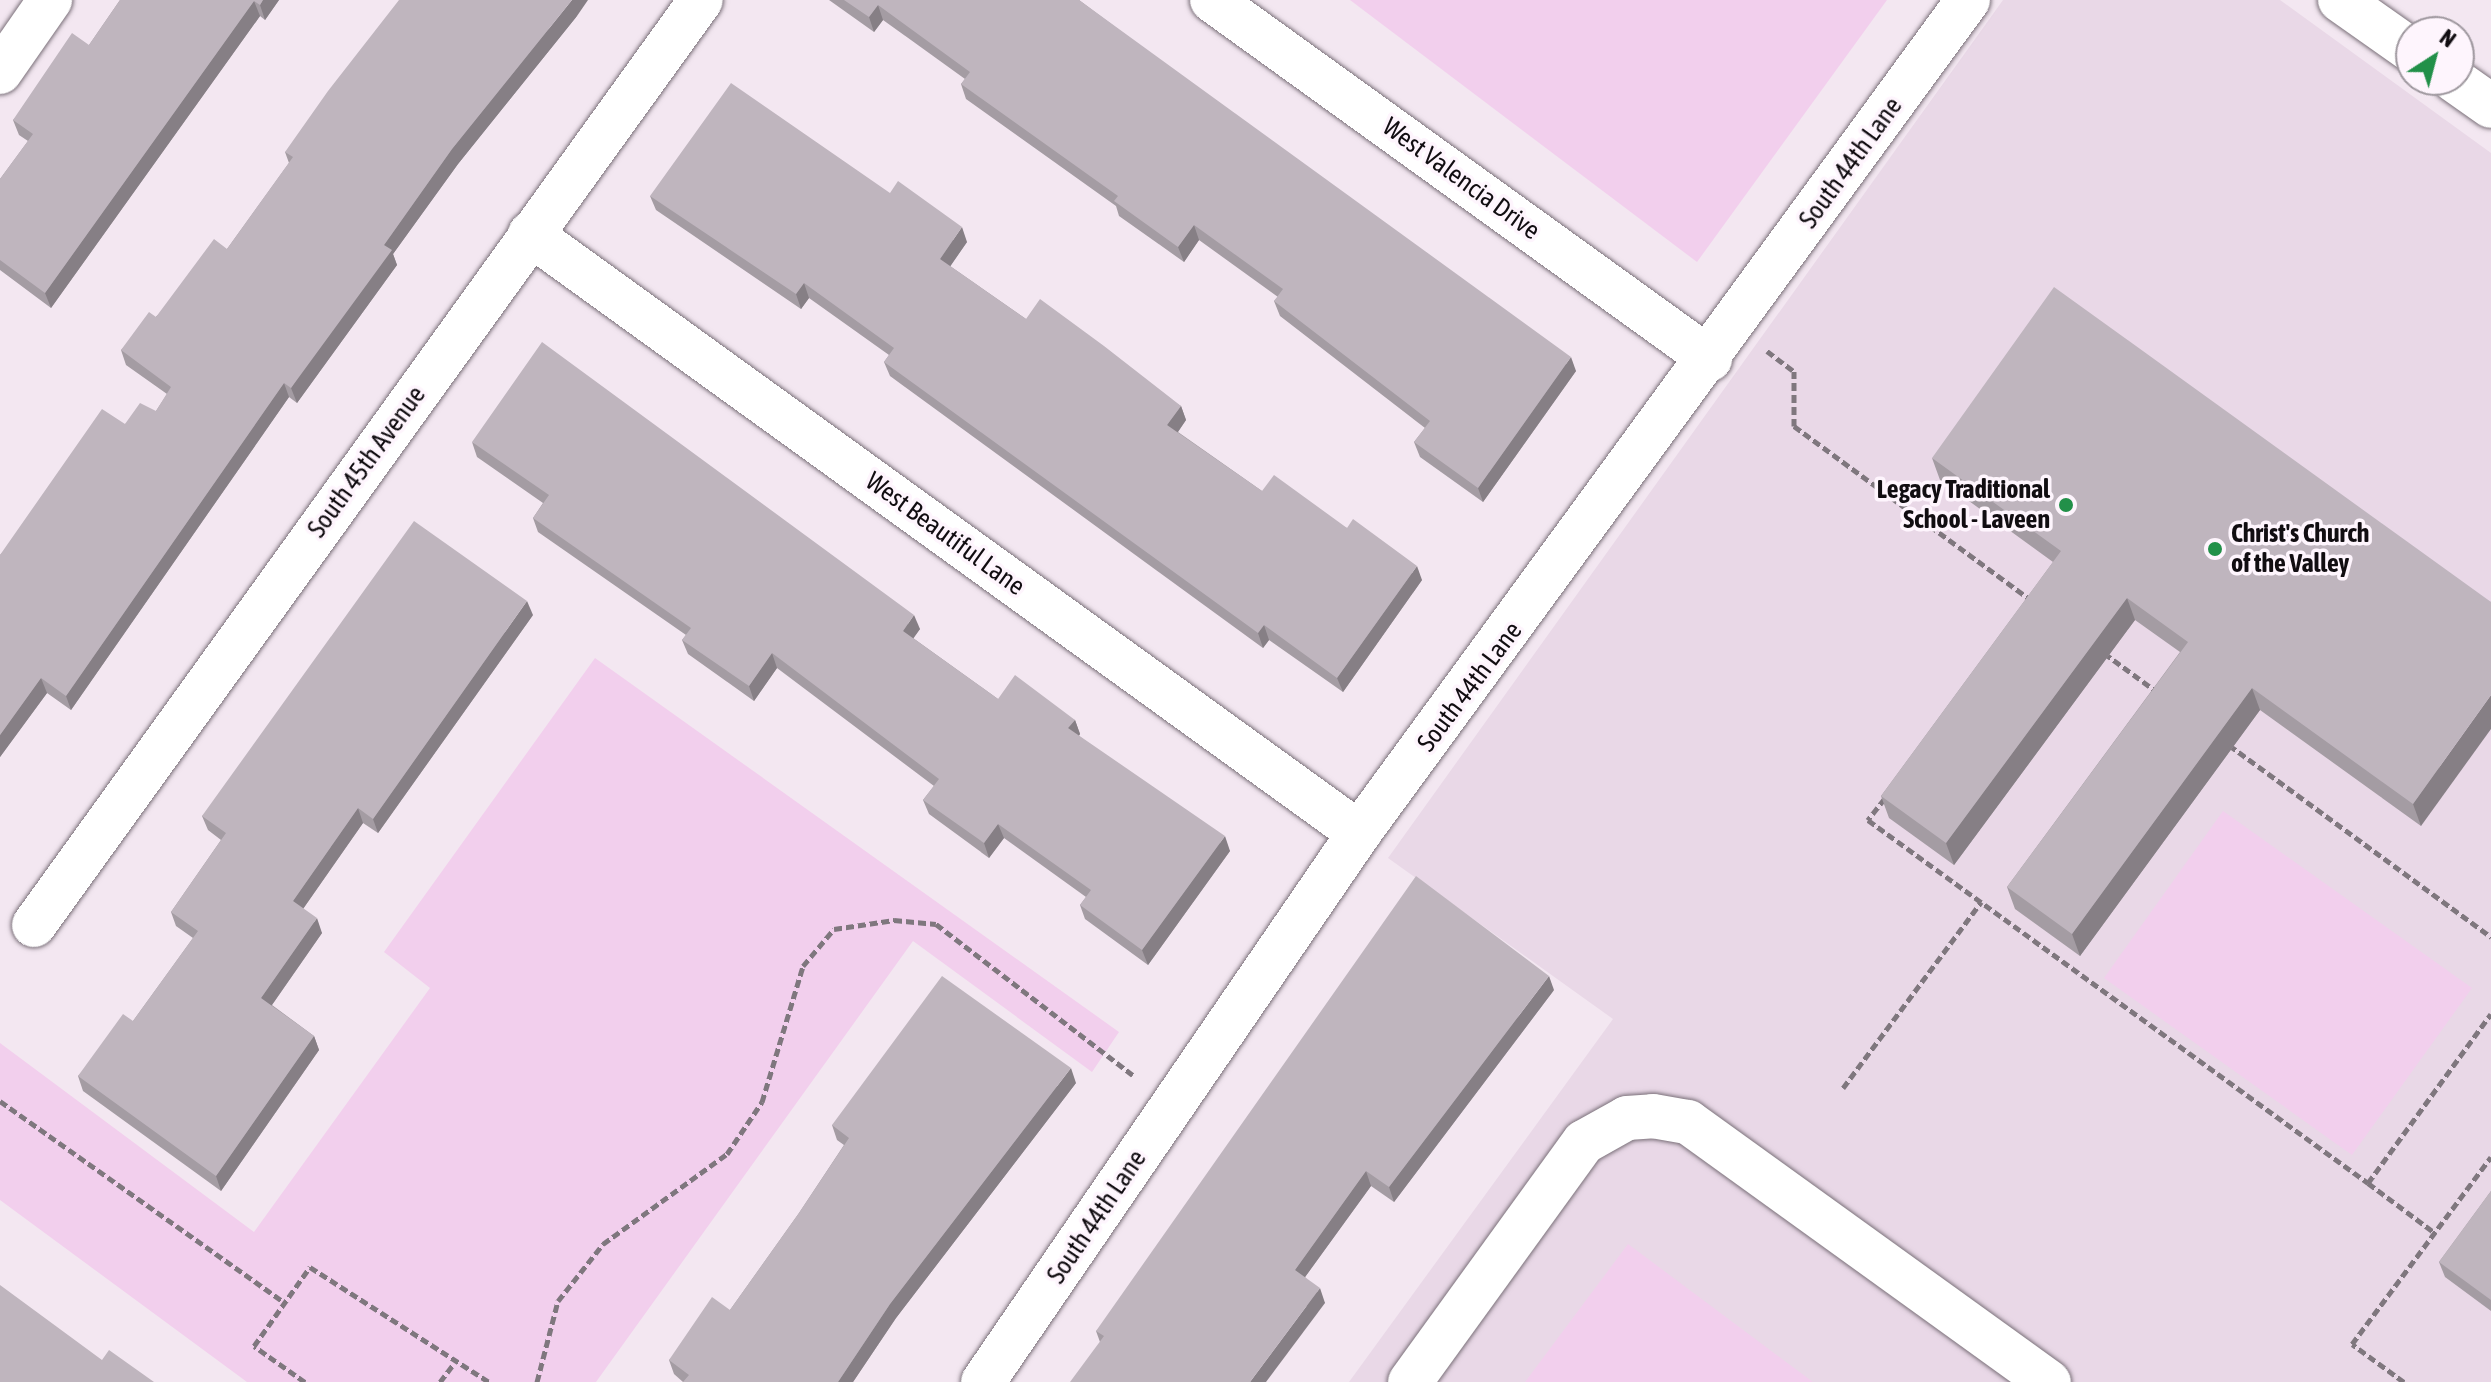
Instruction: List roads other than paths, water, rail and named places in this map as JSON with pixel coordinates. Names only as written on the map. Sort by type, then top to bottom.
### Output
[{"type":"street","points":[[0,72],[50,0]]},
{"type":"street","name":"South 45th Avenue","points":[[34,925],[701,0]]},
{"type":"street","name":"West Valencia Drive","points":[[1212,0],[1710,359]]},
{"type":"street","name":"South 44th Lane","points":[[983,1382],[1359,833],[1710,359],[1968,0]]},
{"type":"street","points":[[2340,0],[2395,39]]},
{"type":"street","name":"West Beautiful Lane","points":[[530,234],[1359,833]]},
{"type":"street","points":[[1410,1382],[1584,1142],[1627,1118],[1653,1116],[1688,1122],[2049,1382]]},
{"type":"place","name":"Legacy Traditional School - Laveen","points":[[2066,505]]},
{"type":"place","name":"Christ's Church of the Valley","points":[[2215,549]]}]
